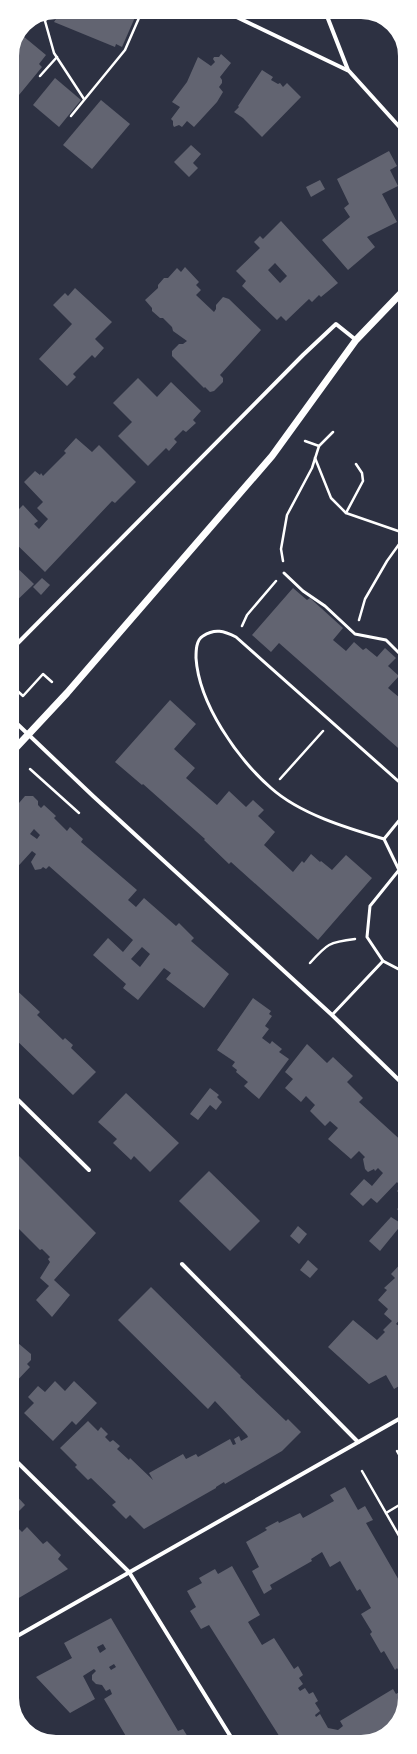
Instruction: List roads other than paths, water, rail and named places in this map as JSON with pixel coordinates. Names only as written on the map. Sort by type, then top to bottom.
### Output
[{"type":"street","points":[[239,18],[349,71]]},
{"type":"street","points":[[328,18],[349,71],[399,126]]},
{"type":"street","points":[[18,746],[67,693],[272,456],[356,340],[399,295]]},
{"type":"street","points":[[18,643],[303,355],[336,324],[356,340]]},
{"type":"street","points":[[18,725],[332,1015],[399,1079]]},
{"type":"street","points":[[18,1100],[89,1170]]},
{"type":"street","points":[[182,1264],[358,1442]]},
{"type":"street","points":[[18,1636],[399,1419]]},
{"type":"street","points":[[18,1463],[129,1572],[230,1736]]},
{"type":"lane","points":[[284,573],[303,590],[325,606],[355,634],[386,640],[399,652]]},
{"type":"lane","points":[[399,782],[236,638],[222,630],[208,632],[200,638],[195,649],[197,670],[205,696],[228,737],[254,772],[272,789],[288,800],[324,819],[384,839],[399,870],[370,906],[367,937],[383,962],[399,970]]},
{"type":"lane","points":[[384,839],[399,821]]},
{"type":"lane","points":[[332,1015],[383,962]]}]
